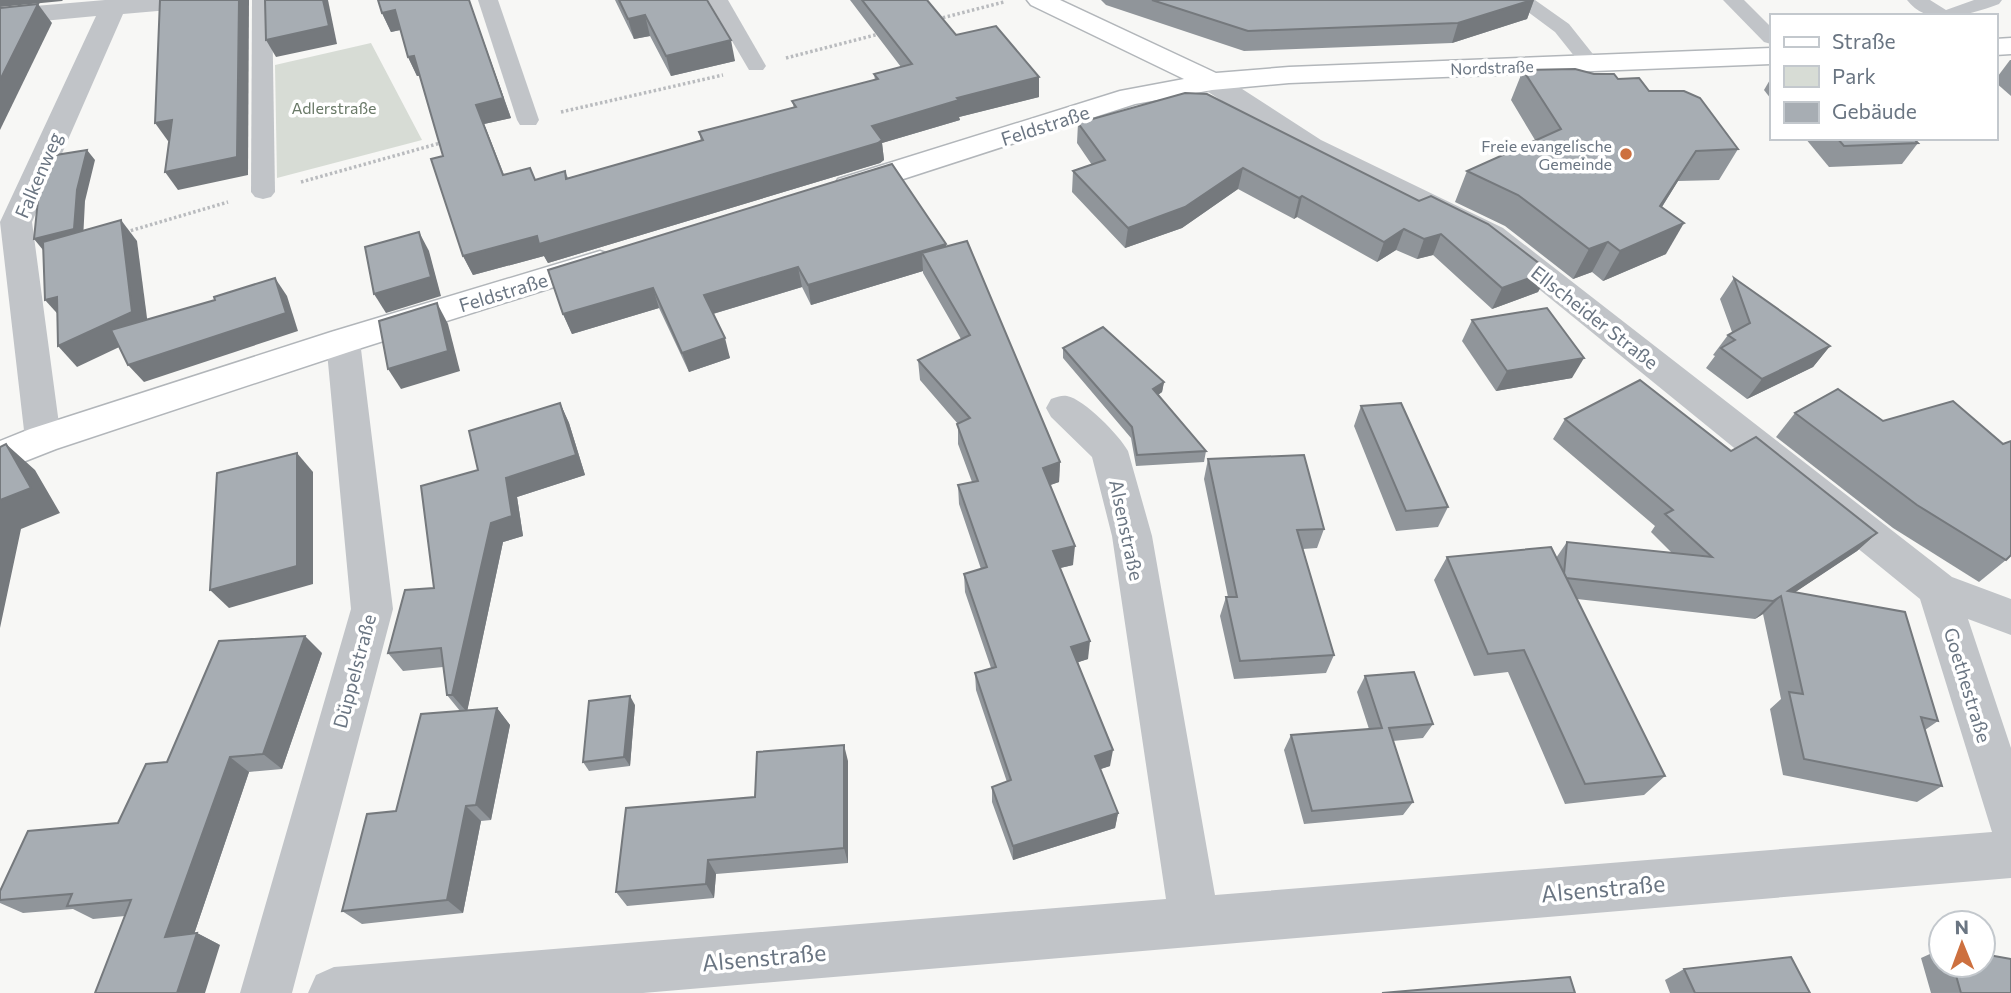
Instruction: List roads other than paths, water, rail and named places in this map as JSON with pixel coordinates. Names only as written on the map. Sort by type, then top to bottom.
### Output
[{"type":"street","points":[[0,17],[192,0]]},
{"type":"street","name":"Ellscheider Straße","points":[[1040,0],[1212,82],[1311,146],[1492,235],[1938,589],[2011,617]]},
{"type":"street","name":"Falkenweg","points":[[43,439],[8,224],[114,5]]},
{"type":"street","name":"Nordstraße","points":[[1212,82],[1289,75],[1770,56]]},
{"type":"street","name":"Feldstraße","points":[[819,195],[1130,97],[1212,82]]},
{"type":"street","name":"Feldstraße","points":[[0,457],[43,439],[343,341],[634,252]]},
{"type":"street","name":"Düppelstraße","points":[[266,993],[372,609],[343,341]]},
{"type":"street","name":"Alsenstraße","points":[[1064,408],[1109,451],[1132,536],[1194,920]]},
{"type":"street","name":"Goethestraße","points":[[1938,589],[2011,820]]},
{"type":"street","name":"Alsenstraße","points":[[334,993],[1194,920],[2011,855]]},
{"type":"lane","points":[[262,0],[263,192]]},
{"type":"lane","points":[[488,0],[528,120]]},
{"type":"lane","points":[[718,0],[756,66]]},
{"type":"lane","points":[[1522,0],[1562,28],[1590,63]]},
{"type":"lane","points":[[1732,0],[1770,37]]},
{"type":"lane","points":[[1917,0],[1938,14]]},
{"type":"lane","points":[[1954,14],[1992,0]]},
{"type":"place","name":"Freie evangelische Gemeinde","points":[[1626,154]]},
{"type":"park label","name":"Adlerstraße","points":[[334,107]]}]
